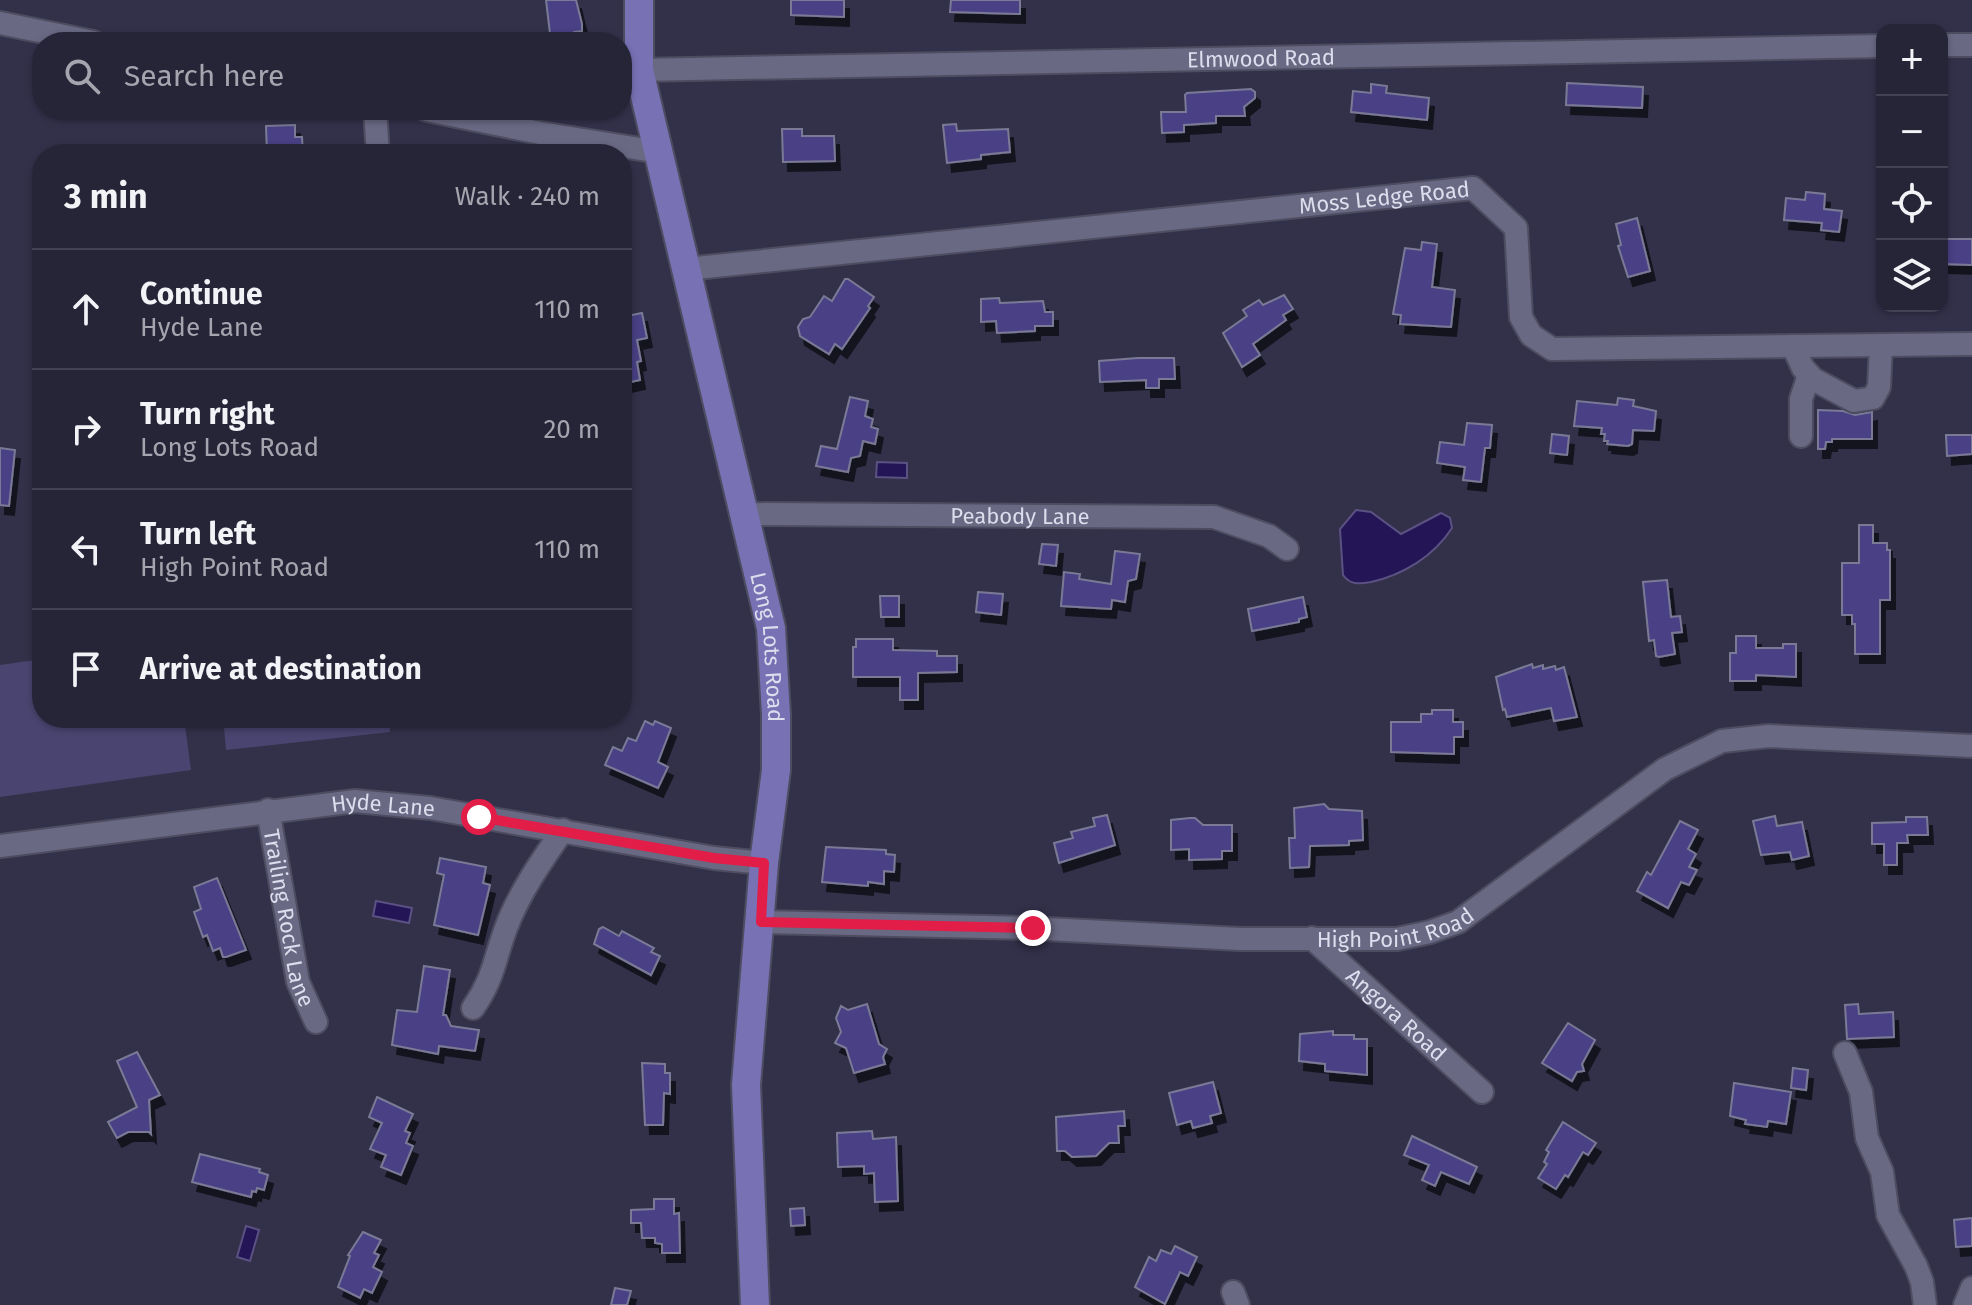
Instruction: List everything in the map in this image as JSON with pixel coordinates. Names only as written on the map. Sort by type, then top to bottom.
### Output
[{"type":"main road","name":"Long Lots Road","points":[[639,0],[639,70],[771,628],[776,770],[764,863],[746,1085],[755,1305]]},
{"type":"street","points":[[0,23],[44,32]]},
{"type":"street","points":[[1948,45],[1972,45]]},
{"type":"street","name":"Elmwood Road","points":[[639,70],[1876,46]]},
{"type":"street","points":[[376,120],[377,144]]},
{"type":"street","points":[[476,120],[609,144]]},
{"type":"street","points":[[632,148],[659,152]]},
{"type":"street","name":"Moss Ledge Road","points":[[686,269],[1473,188],[1516,228],[1521,317],[1531,335],[1552,349],[1972,344]]},
{"type":"street","points":[[1793,346],[1809,375],[1854,401],[1873,398],[1879,387],[1881,345]]},
{"type":"street","points":[[1801,436],[1801,399],[1809,375]]},
{"type":"street","name":"Peabody Lane","points":[[744,514],[1214,517],[1269,536],[1287,549]]},
{"type":"street","name":"High Point Road","points":[[761,922],[1033,928],[1240,939],[1397,939],[1458,922],[1665,769],[1722,741],[1769,736],[1972,746]]},
{"type":"street","name":"Hyde Lane","points":[[0,846],[355,801],[430,808],[714,858],[764,863]]},
{"type":"street","name":"Trailing Rock Lane","points":[[268,810],[298,982],[316,1022]]},
{"type":"street","points":[[473,1008],[494,973],[506,927],[537,867],[563,830]]},
{"type":"street","name":"Angora Road","points":[[1312,938],[1482,1092]]},
{"type":"street","points":[[1845,1053],[1861,1092],[1867,1138],[1882,1172],[1888,1215],[1916,1266],[1925,1305]]},
{"type":"street","points":[[1965,1305],[1972,1288]]},
{"type":"shaded area","points":[[877,462],[907,463],[907,478],[876,477]]},
{"type":"shaded area","points":[[1356,510],[1371,512],[1401,534],[1441,513],[1450,518],[1452,528],[1427,556],[1406,569],[1383,579],[1355,583],[1343,575],[1340,529]]},
{"type":"shaded area","points":[[32,660],[32,728],[185,728],[191,770],[0,797],[0,665]]},
{"type":"shaded area","points":[[224,728],[390,728],[390,732],[226,750]]},
{"type":"shaded area","points":[[376,901],[412,908],[409,923],[373,916]]},
{"type":"shaded area","points":[[246,1226],[259,1230],[250,1261],[237,1257]]},
{"type":"building","points":[[546,0],[576,0],[582,31],[550,32]]},
{"type":"building","points":[[791,0],[844,0],[844,17],[791,15]]},
{"type":"building","points":[[951,0],[1020,0],[1020,14],[950,12]]},
{"type":"building","points":[[1567,83],[1643,87],[1642,108],[1566,105]]},
{"type":"building","points":[[1371,84],[1387,86],[1386,93],[1429,98],[1427,120],[1351,112],[1353,91],[1371,93]]},
{"type":"building","points":[[1251,89],[1255,92],[1255,98],[1244,107],[1245,116],[1216,116],[1216,123],[1184,125],[1184,132],[1162,133],[1161,112],[1186,112],[1187,93]]},
{"type":"building","points":[[956,124],[957,131],[1008,129],[1010,152],[947,163],[943,125]]},
{"type":"building","points":[[295,125],[295,137],[302,137],[302,144],[267,144],[266,126]]},
{"type":"building","points":[[782,129],[802,129],[802,136],[834,136],[835,161],[783,162]]},
{"type":"building","points":[[1806,192],[1825,194],[1824,209],[1842,211],[1839,232],[1821,230],[1822,223],[1784,220],[1786,198],[1805,200]]},
{"type":"building","points":[[1637,218],[1650,271],[1628,277],[1618,246],[1621,245],[1616,224]]},
{"type":"building","points":[[1948,239],[1972,239],[1972,265],[1948,264]]},
{"type":"building","points":[[1422,242],[1437,244],[1432,287],[1455,290],[1451,327],[1400,324],[1401,315],[1393,314],[1405,248],[1421,250]]},
{"type":"building","points":[[845,279],[874,297],[842,349],[835,344],[829,354],[800,336],[798,327],[803,319],[810,317],[824,296],[832,301]]},
{"type":"building","points":[[1284,295],[1293,309],[1283,315],[1286,320],[1253,344],[1260,355],[1242,367],[1223,333],[1247,316],[1243,310],[1259,300],[1263,305]]},
{"type":"building","points":[[999,298],[1000,303],[1043,301],[1045,312],[1053,312],[1053,326],[1035,326],[1035,331],[997,333],[996,321],[981,322],[981,299]]},
{"type":"building","points":[[642,313],[647,338],[637,340],[641,361],[637,362],[640,380],[632,382],[632,315]]},
{"type":"building","points":[[1174,358],[1175,379],[1159,379],[1159,388],[1146,388],[1146,380],[1100,382],[1099,361]]},
{"type":"building","points":[[850,397],[868,401],[865,416],[873,419],[871,427],[878,429],[875,444],[863,441],[860,456],[851,458],[848,472],[816,466],[821,446],[837,449]]},
{"type":"building","points":[[1618,398],[1634,400],[1633,406],[1656,411],[1654,431],[1633,430],[1632,444],[1628,446],[1607,444],[1605,434],[1601,434],[1602,428],[1574,426],[1577,401],[1617,405]]},
{"type":"building","points":[[1818,410],[1855,415],[1872,412],[1872,439],[1832,439],[1832,442],[1826,442],[1825,449],[1818,449]]},
{"type":"building","points":[[1467,423],[1492,425],[1490,448],[1485,448],[1481,482],[1463,480],[1465,467],[1437,463],[1440,442],[1464,445]]},
{"type":"building","points":[[1552,434],[1569,436],[1567,455],[1550,453]]},
{"type":"building","points":[[1946,435],[1972,435],[1972,454],[1947,456]]},
{"type":"building","points":[[0,448],[15,450],[9,506],[0,505]]},
{"type":"building","points":[[1859,525],[1873,525],[1873,543],[1887,543],[1887,550],[1890,550],[1890,600],[1880,600],[1880,654],[1855,654],[1852,615],[1842,615],[1842,563],[1859,563]]},
{"type":"building","points":[[1042,544],[1058,545],[1056,566],[1039,564]]},
{"type":"building","points":[[1115,551],[1140,554],[1136,579],[1128,581],[1125,602],[1112,600],[1111,609],[1061,606],[1064,572],[1080,574],[1079,579],[1111,584]]},
{"type":"building","points":[[1667,580],[1671,617],[1680,616],[1682,632],[1672,633],[1675,654],[1659,657],[1656,656],[1654,640],[1649,641],[1643,582]]},
{"type":"building","points":[[978,592],[1003,594],[1001,615],[976,612]]},
{"type":"building","points":[[880,596],[899,596],[899,617],[881,617]]},
{"type":"building","points":[[1303,597],[1307,617],[1299,619],[1299,622],[1252,631],[1248,609]]},
{"type":"building","points":[[1736,636],[1756,636],[1756,648],[1783,648],[1783,644],[1796,644],[1796,677],[1756,675],[1756,681],[1730,681],[1730,653],[1736,653]]},
{"type":"building","points":[[856,639],[893,639],[893,650],[937,651],[937,656],[957,656],[957,672],[918,673],[918,700],[900,700],[900,677],[853,677]]},
{"type":"building","points":[[1532,664],[1533,668],[1543,665],[1543,669],[1564,667],[1577,717],[1554,721],[1551,708],[1507,717],[1496,677]]},
{"type":"building","points":[[1432,710],[1453,710],[1453,722],[1463,722],[1463,737],[1454,737],[1454,754],[1391,752],[1391,722],[1421,722],[1421,714],[1432,714]]},
{"type":"building","points":[[645,721],[653,725],[655,721],[671,728],[658,762],[668,767],[658,788],[605,765],[613,747],[622,751],[628,738],[636,741]]},
{"type":"building","points":[[1324,804],[1329,809],[1362,811],[1363,840],[1349,841],[1349,845],[1310,846],[1309,867],[1290,868],[1289,838],[1295,838],[1294,808]]},
{"type":"building","points":[[1107,815],[1115,845],[1059,863],[1054,843],[1073,838],[1071,832],[1095,826],[1093,818]]},
{"type":"building","points":[[1775,816],[1777,826],[1802,822],[1809,856],[1792,860],[1790,852],[1761,855],[1753,821]]},
{"type":"building","points":[[1906,817],[1927,817],[1928,835],[1907,835],[1908,843],[1897,843],[1897,865],[1884,865],[1884,844],[1872,844],[1872,823],[1906,822]]},
{"type":"building","points":[[1195,818],[1203,825],[1232,825],[1232,851],[1222,851],[1222,859],[1189,860],[1189,849],[1171,850],[1171,820]]},
{"type":"building","points":[[1680,821],[1698,830],[1688,849],[1696,854],[1689,867],[1697,870],[1689,885],[1681,882],[1668,908],[1637,891],[1647,872],[1651,875]]},
{"type":"building","points":[[826,847],[886,850],[886,854],[895,855],[894,872],[884,871],[884,884],[868,882],[868,886],[822,882]]},
{"type":"building","points":[[440,858],[486,867],[483,883],[490,885],[478,935],[434,925],[444,875],[437,873]]},
{"type":"building","points":[[217,878],[246,950],[226,957],[223,957],[220,948],[213,951],[207,935],[203,937],[194,912],[201,909],[194,887]]},
{"type":"building","points":[[603,927],[619,936],[622,931],[654,948],[651,952],[660,956],[651,975],[594,944],[599,929]]},
{"type":"building","points":[[424,966],[450,970],[443,1015],[446,1015],[451,1026],[479,1030],[475,1051],[439,1046],[438,1054],[392,1045],[397,1010],[417,1012]]},
{"type":"building","points":[[867,1004],[879,1044],[887,1049],[883,1057],[885,1064],[854,1073],[846,1048],[835,1043],[841,1032],[836,1018],[841,1006],[848,1010]]},
{"type":"building","points":[[1858,1004],[1859,1014],[1893,1012],[1894,1037],[1847,1039],[1845,1005]]},
{"type":"building","points":[[1568,1023],[1595,1040],[1582,1064],[1584,1071],[1577,1072],[1572,1081],[1542,1063]]},
{"type":"building","points":[[1333,1031],[1333,1035],[1354,1035],[1354,1039],[1367,1039],[1367,1075],[1325,1071],[1325,1064],[1299,1061],[1300,1034]]},
{"type":"building","points":[[137,1052],[160,1095],[149,1100],[151,1134],[128,1132],[117,1138],[108,1122],[137,1107],[117,1061]]},
{"type":"building","points":[[642,1063],[665,1064],[665,1073],[670,1073],[670,1094],[664,1093],[663,1125],[645,1125]]},
{"type":"building","points":[[1793,1068],[1808,1070],[1806,1090],[1791,1088]]},
{"type":"building","points":[[1213,1082],[1221,1113],[1210,1116],[1212,1123],[1193,1128],[1191,1121],[1177,1125],[1169,1093]]},
{"type":"building","points":[[1734,1083],[1791,1092],[1786,1124],[1768,1121],[1767,1127],[1745,1124],[1746,1120],[1730,1116]]},
{"type":"building","points":[[377,1097],[413,1114],[405,1131],[410,1133],[406,1143],[413,1146],[401,1175],[381,1167],[386,1155],[370,1149],[382,1123],[369,1117]]},
{"type":"building","points":[[1124,1111],[1125,1126],[1118,1126],[1119,1143],[1109,1143],[1096,1156],[1072,1157],[1065,1151],[1057,1151],[1056,1117]]},
{"type":"building","points":[[1563,1122],[1596,1143],[1588,1155],[1583,1152],[1568,1177],[1565,1175],[1556,1189],[1538,1178],[1547,1164],[1544,1162],[1549,1152],[1546,1150]]},
{"type":"building","points":[[872,1131],[873,1139],[896,1137],[898,1201],[875,1202],[874,1173],[864,1174],[864,1166],[838,1167],[837,1133]]},
{"type":"building","points":[[1412,1136],[1477,1167],[1469,1184],[1441,1172],[1435,1186],[1422,1180],[1429,1165],[1404,1155]]},
{"type":"building","points":[[200,1154],[260,1169],[259,1172],[268,1175],[264,1190],[257,1188],[256,1192],[252,1191],[251,1197],[192,1182]]},
{"type":"building","points":[[654,1199],[674,1199],[674,1214],[679,1213],[680,1253],[662,1253],[662,1244],[655,1243],[655,1238],[642,1238],[641,1223],[631,1223],[631,1210],[654,1209]]},
{"type":"building","points":[[804,1208],[805,1225],[791,1226],[790,1209]]},
{"type":"building","points":[[1972,1218],[1972,1246],[1956,1247],[1954,1220]]},
{"type":"building","points":[[363,1232],[381,1240],[374,1253],[379,1255],[373,1267],[382,1272],[372,1293],[364,1289],[360,1298],[338,1287],[348,1255]]},
{"type":"building","points":[[1175,1246],[1197,1257],[1188,1276],[1180,1272],[1165,1304],[1135,1287],[1149,1257],[1156,1261],[1161,1250],[1171,1254]]},
{"type":"building","points":[[615,1288],[631,1291],[627,1305],[611,1305]]},
{"type":"route","points":[[479,817],[714,858],[764,863],[761,922],[1033,928]]}]
